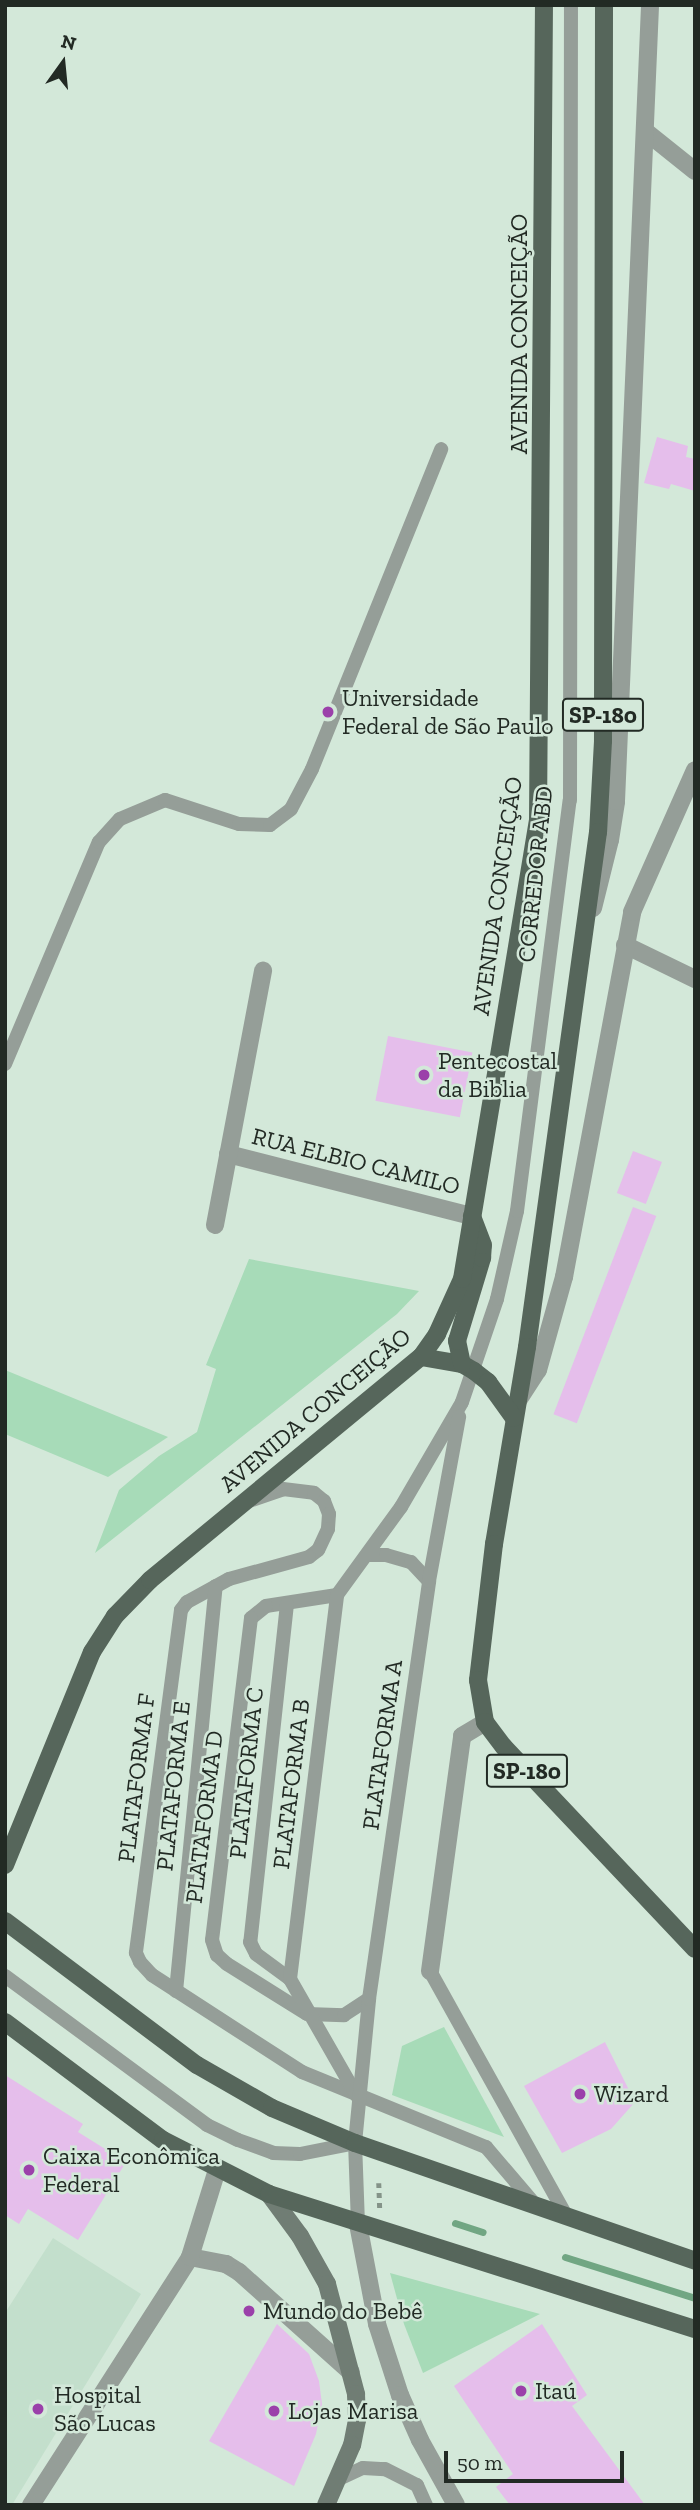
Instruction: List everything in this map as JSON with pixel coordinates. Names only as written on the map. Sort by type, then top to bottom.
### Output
[{"type":"main road","name":"AVENIDA CONCEIÇÃO","points":[[5,1866],[92,1652],[115,1616],[150,1580],[421,1357],[437,1334],[463,1279],[471,1216],[538,820],[544,5]]},
{"type":"main road","name":"SP-180","points":[[604,5],[603,741],[598,832],[516,1410],[494,1544],[478,1680],[485,1723],[695,1949]]},
{"type":"main road","points":[[468,1367],[457,1341],[482,1258],[480,1230],[471,1216]]},
{"type":"main road","points":[[421,1357],[468,1367],[488,1382],[516,1410]]},
{"type":"main road","points":[[5,1921],[197,2064],[272,2108],[355,2143],[695,2261]]},
{"type":"main road","points":[[5,2022],[132,2119],[217,2170],[269,2194],[695,2329]]},
{"type":"main road","points":[[269,2194],[307,2247],[327,2284],[351,2372],[357,2420],[352,2445],[326,2505]]},
{"type":"street","points":[[585,935],[603,874],[616,801],[650,5]]},
{"type":"street","points":[[645,131],[695,171]]},
{"type":"street","points":[[516,1410],[538,1370],[564,1277],[625,945],[636,901],[695,770]]},
{"type":"street","points":[[625,945],[695,979]]},
{"type":"street","name":"RUA ELBIO CAMILO","points":[[215,1225],[263,970]]},
{"type":"street","name":"RUA ELBIO CAMILO","points":[[228,1154],[471,1216]]},
{"type":"street","points":[[430,1971],[461,1736],[485,1723]]},
{"type":"street","points":[[31,2505],[190,2257],[217,2170]]},
{"type":"street","points":[[358,2224],[377,2324],[400,2395],[425,2450],[456,2505]]},
{"type":"street","points":[[190,2257],[226,2264],[239,2272],[351,2372]]},
{"type":"lane","name":"CORREDOR ABD","points":[[462,1402],[468,1367],[500,1288],[517,1211],[570,800],[571,5]]},
{"type":"lane","points":[[5,1064],[99,842],[120,819],[165,800],[239,824],[270,825],[291,809],[312,769],[441,449]]},
{"type":"lane","points":[[287,1604],[337,1595],[369,1555],[437,1448],[462,1402]]},
{"type":"lane","name":"PLATAFORMA A","points":[[358,2096],[369,1998],[429,1581],[462,1402]]},
{"type":"lane","points":[[216,1586],[309,1557],[318,1550],[328,1529],[329,1514],[324,1501],[314,1493],[283,1489],[243,1504]]},
{"type":"lane","points":[[369,1555],[386,1555],[411,1562],[429,1581]]},
{"type":"lane","name":"PLATAFORMA F","points":[[176,1991],[144,1969],[136,1953],[181,1610],[187,1602],[216,1586]]},
{"type":"lane","name":"PLATAFORMA E","points":[[176,1991],[216,1586]]},
{"type":"lane","name":"PLATAFORMA B","points":[[290,1979],[337,1595]]},
{"type":"lane","name":"PLATAFORMA C","points":[[287,1604],[250,1942],[257,1954],[290,1979]]},
{"type":"lane","name":"PLATAFORMA D","points":[[287,1604],[260,1609],[251,1618],[212,1940],[217,1955],[227,1964],[307,2014]]},
{"type":"lane","points":[[430,1971],[567,2217]]},
{"type":"lane","points":[[5,1976],[207,2125],[237,2140],[273,2153],[300,2154],[355,2143]]},
{"type":"lane","points":[[290,1979],[307,2014],[358,2096],[355,2143],[358,2224]]},
{"type":"lane","points":[[176,1991],[302,2072],[486,2147],[537,2207]]},
{"type":"lane","points":[[307,2014],[344,2015],[369,1998]]},
{"type":"lane","points":[[339,2479],[363,2468],[386,2469],[416,2485],[426,2505]]},
{"type":"path","points":[[379,2183],[380,2209]]},
{"type":"shaded area","name":"Hospital São Lucas","points":[[53,2238],[141,2294],[12,2505],[5,2505],[5,2313]]},
{"type":"green space","points":[[249,1259],[419,1291],[397,1314],[95,1553],[119,1490],[159,1456],[197,1432],[216,1369],[206,1365]]},
{"type":"green space","points":[[5,1370],[168,1437],[108,1477],[5,1434]]},
{"type":"green space","points":[[444,2027],[504,2137],[392,2095],[402,2046]]},
{"type":"green space","points":[[390,2273],[540,2314],[423,2373],[404,2324]]},
{"type":"building","points":[[657,437],[688,446],[686,457],[695,459],[695,491],[671,484],[669,489],[644,483]]},
{"type":"building","name":"Pentecostal da Biblia","points":[[388,1036],[472,1052],[460,1117],[375,1101]]},
{"type":"building","points":[[633,1151],[662,1162],[646,1204],[617,1193]]},
{"type":"building","points":[[633,1207],[656,1216],[577,1423],[553,1414]]},
{"type":"building","name":"Wizard","points":[[605,2042],[635,2102],[611,2129],[562,2153],[524,2086]]},
{"type":"building","points":[[5,2075],[83,2124],[78,2132],[126,2162],[78,2240],[28,2209],[19,2224],[5,2215]]},
{"type":"building","name":"Lojas Marisa","points":[[277,2324],[309,2354],[319,2381],[322,2404],[316,2434],[294,2486],[209,2441]]},
{"type":"building","points":[[542,2324],[587,2395],[572,2406],[645,2505],[510,2505],[496,2487],[513,2474],[454,2386]]},
{"type":"waterway","points":[[455,2223],[483,2232]]},
{"type":"waterway","points":[[565,2257],[695,2298]]},
{"type":"place","name":"Universidade Federal de São Paulo","points":[[328,712]]},
{"type":"place","name":"Pentecostal da Biblia","points":[[424,1075]]},
{"type":"place","name":"Wizard","points":[[580,2094]]},
{"type":"place","name":"Caixa Econômica Federal","points":[[29,2170]]},
{"type":"place","name":"Mundo do Bebê","points":[[249,2311]]},
{"type":"place","name":"Itaú","points":[[521,2391]]},
{"type":"place","name":"Hospital São Lucas","points":[[38,2409]]},
{"type":"place","name":"Lojas Marisa","points":[[274,2411]]}]
